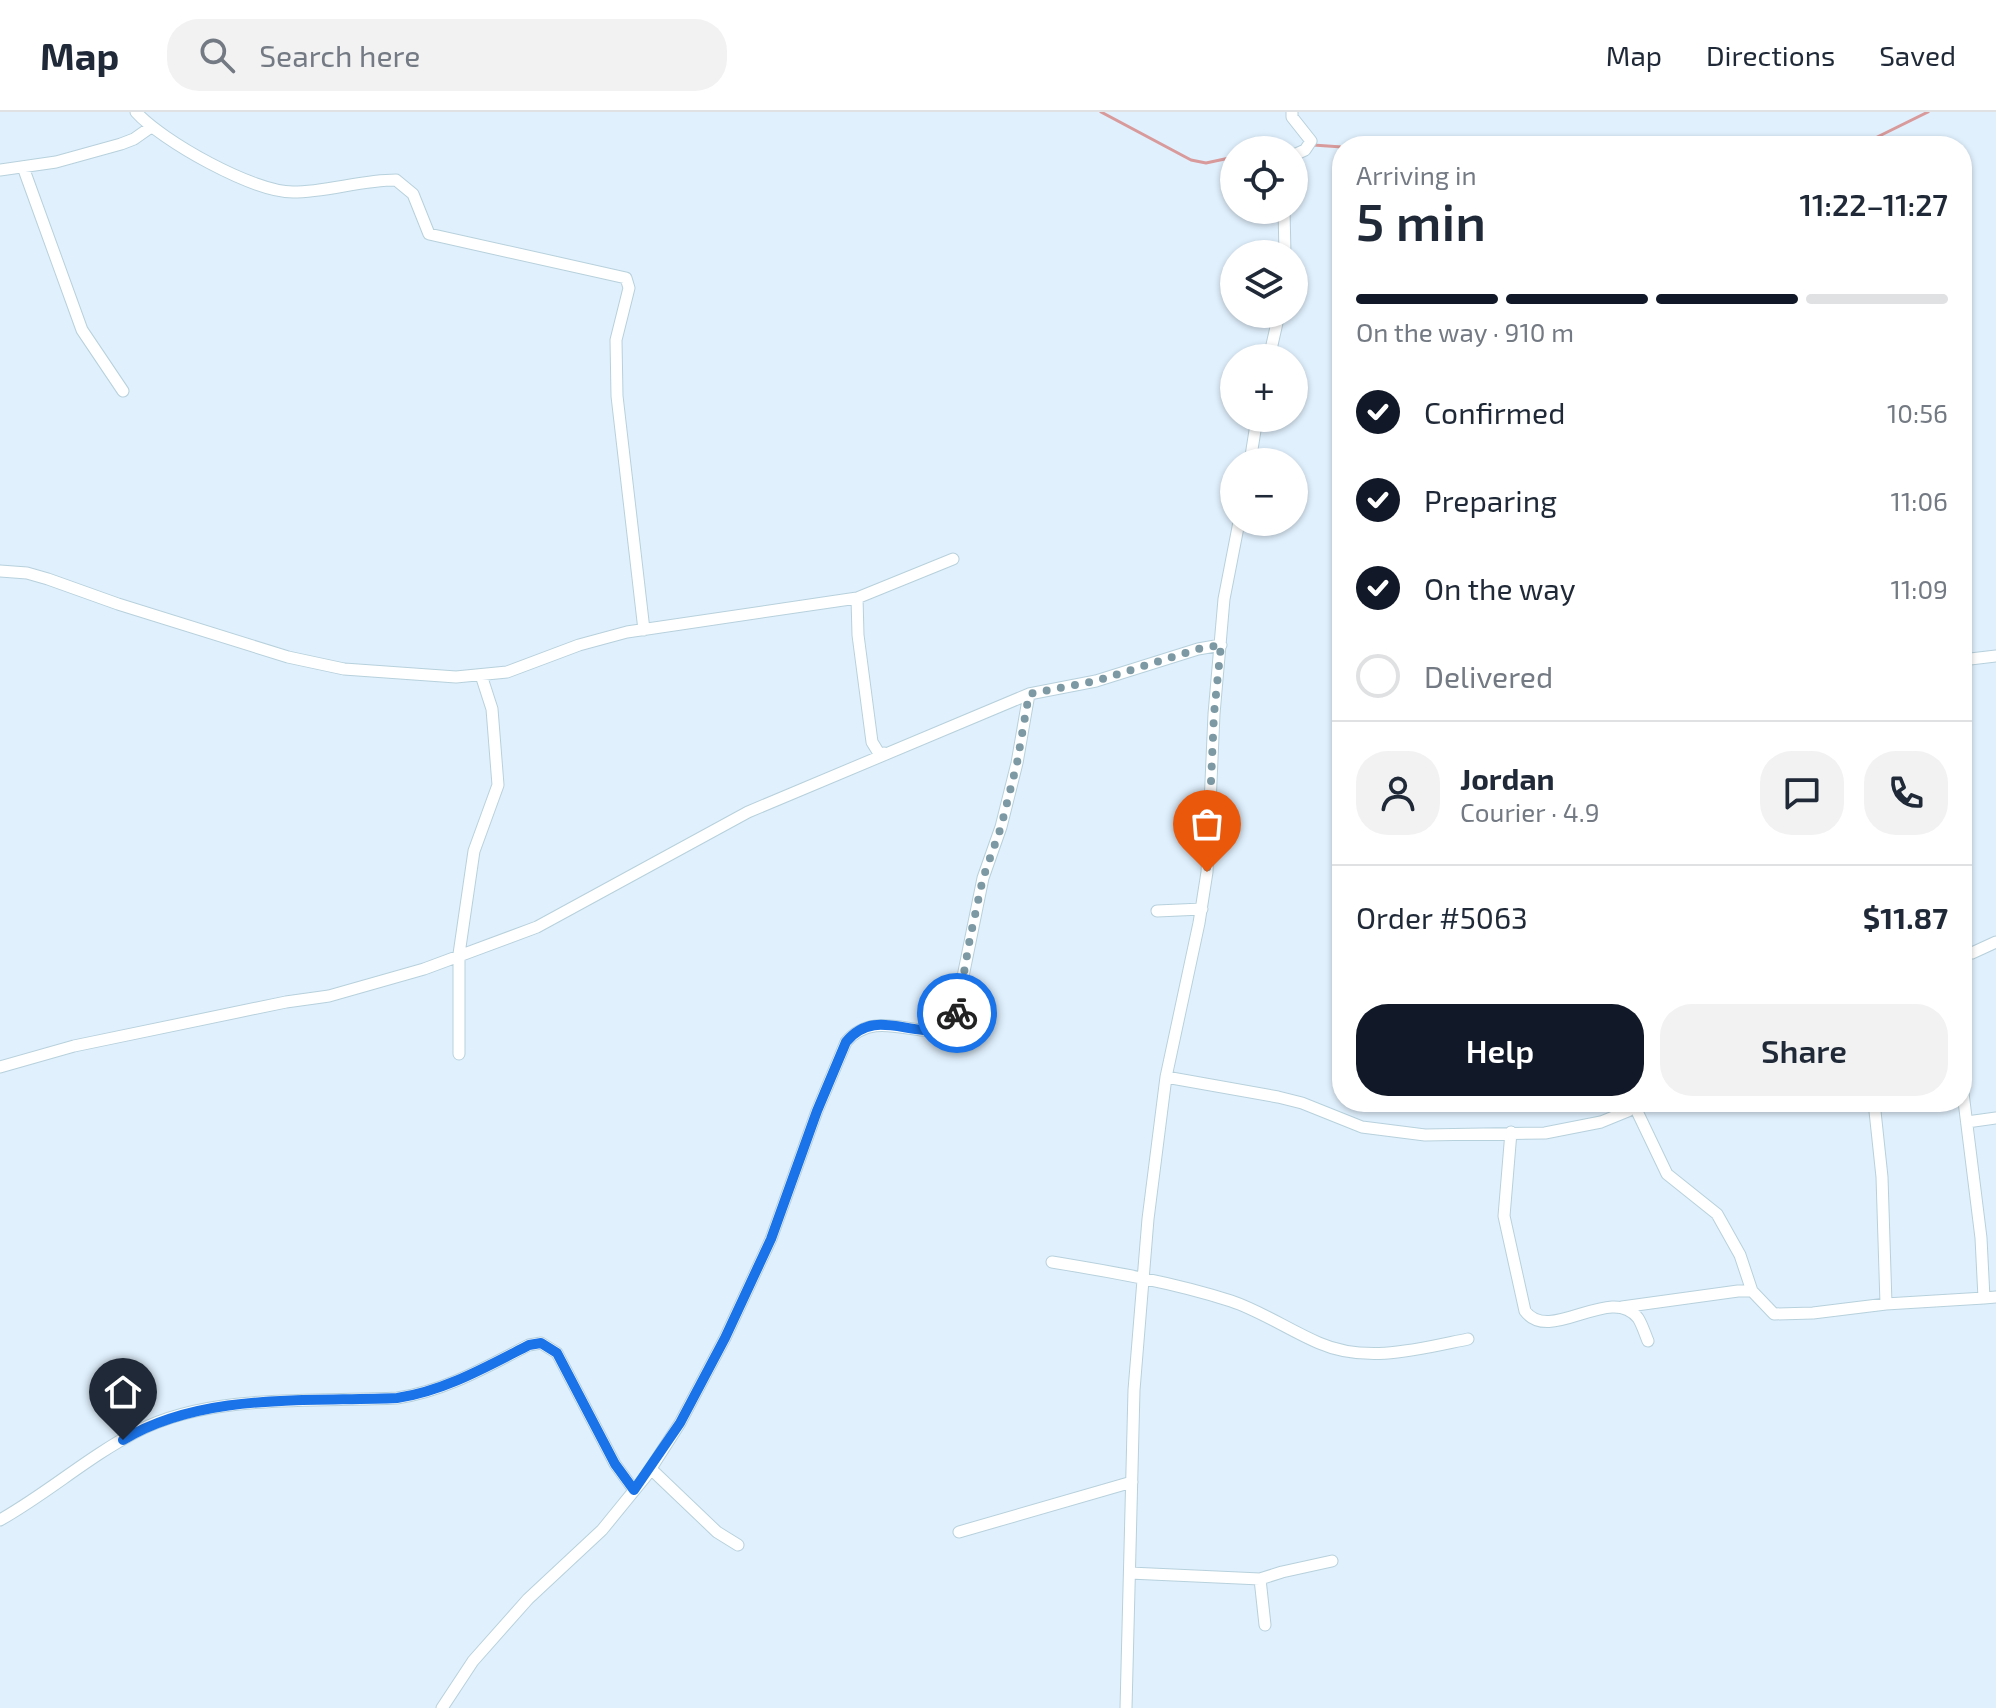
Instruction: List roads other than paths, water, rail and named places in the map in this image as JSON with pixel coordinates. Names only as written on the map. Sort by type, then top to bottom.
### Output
[{"type":"street","points":[[136,112],[151,127],[236,175],[276,190],[296,192],[396,180],[413,194],[429,234],[626,278],[629,288],[616,340],[617,396],[644,630]]},
{"type":"street","points":[[1292,112],[1292,117],[1307,136]]},
{"type":"street","points":[[0,170],[56,162],[121,144],[151,127]]},
{"type":"street","points":[[23,167],[82,330],[123,391]]},
{"type":"street","points":[[1126,1708],[1134,1390],[1153,1166],[1166,1077],[1207,872],[1214,714],[1224,599],[1236,536]]},
{"type":"street","points":[[0,571],[27,573],[48,579],[288,657],[357,670],[456,677],[507,672],[611,636],[857,598],[953,559]]},
{"type":"street","points":[[857,598],[859,649],[872,742],[880,755],[885,753]]},
{"type":"street","points":[[0,1067],[74,1046],[329,996],[424,969],[537,927],[748,812],[1029,694],[1096,681],[1198,649],[1221,645]]},
{"type":"street","points":[[1972,659],[1996,656]]},
{"type":"street","points":[[459,1054],[459,954],[474,851],[498,785],[492,709],[481,675]]},
{"type":"street","points":[[442,1708],[473,1661],[528,1599],[602,1530],[651,1469],[680,1423],[725,1338],[771,1239],[817,1111],[846,1042],[853,1033],[871,1025],[938,1031],[954,1021],[983,878],[1001,827],[1017,763],[1029,694]]},
{"type":"street","points":[[1157,911],[1202,909]]},
{"type":"street","points":[[1972,953],[1996,942]]},
{"type":"street","points":[[1166,1077],[1302,1103],[1362,1127],[1425,1135],[1545,1133],[1585,1126],[1625,1112]]},
{"type":"street","points":[[1638,1112],[1667,1174],[1709,1207],[1724,1224],[1740,1255],[1752,1291],[1770,1311],[1779,1315],[1990,1298],[1966,1112]]},
{"type":"street","points":[[1875,1112],[1882,1177],[1886,1304]]},
{"type":"street","points":[[1967,1122],[1996,1118]]},
{"type":"street","points":[[1511,1132],[1504,1216],[1525,1311],[1531,1318],[1544,1322],[1605,1308],[1752,1291]]},
{"type":"street","points":[[1052,1262],[1144,1277],[1233,1302],[1322,1344],[1342,1350],[1390,1355],[1468,1339]]},
{"type":"street","points":[[1621,1307],[1639,1319],[1648,1341]]},
{"type":"street","points":[[0,1520],[118,1443],[162,1420],[197,1410],[232,1405],[415,1395],[437,1390],[529,1345],[541,1343],[557,1353],[615,1464],[634,1490]]},
{"type":"street","points":[[651,1469],[717,1532],[738,1545]]},
{"type":"street","points":[[959,1532],[1132,1482]]},
{"type":"street","points":[[1130,1573],[1260,1579],[1332,1561]]},
{"type":"street","points":[[1260,1579],[1265,1625]]},
{"type":"waterway","points":[[1101,112],[1191,160],[1206,163],[1220,160]]},
{"type":"waterway","points":[[1879,136],[1928,112]]},
{"type":"waterway","points":[[1313,145],[1332,146]]}]
